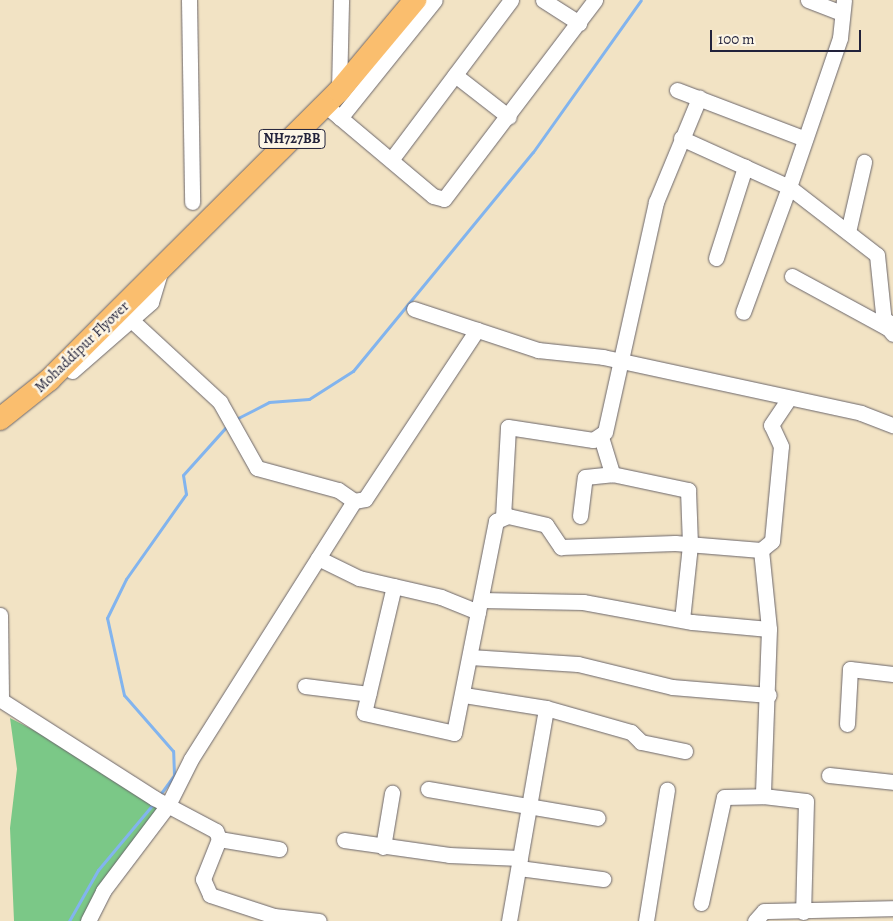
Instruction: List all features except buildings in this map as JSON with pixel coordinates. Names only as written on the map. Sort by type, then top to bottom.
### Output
[{"type":"highway","name":"NH727BB","points":[[153,278],[335,105],[415,0]]},
{"type":"highway","name":"Mohaddipur Flyover","points":[[0,419],[35,394],[153,278]]},
{"type":"street","points":[[190,0],[192,202]]},
{"type":"street","points":[[341,0],[335,105],[391,160],[434,196],[444,199],[509,117],[595,0]]},
{"type":"street","points":[[335,105],[435,0]]},
{"type":"street","points":[[391,160],[510,0]]},
{"type":"street","points":[[543,0],[579,24]]},
{"type":"street","points":[[742,312],[789,187],[840,38],[843,7],[808,0]]},
{"type":"street","points":[[455,74],[509,117]]},
{"type":"street","points":[[677,90],[805,139]]},
{"type":"street","points":[[612,474],[601,437],[621,362],[654,209],[681,138],[699,98]]},
{"type":"street","points":[[681,138],[789,187],[878,255],[893,257]]},
{"type":"street","points":[[848,232],[864,162]]},
{"type":"street","points":[[716,258],[745,167]]},
{"type":"street","points":[[878,255],[891,325]]},
{"type":"street","points":[[792,276],[891,325]]},
{"type":"street","points":[[0,428],[151,302],[153,278]]},
{"type":"street","points":[[414,309],[538,350],[621,362],[788,400],[861,413],[893,425]]},
{"type":"street","points":[[131,320],[220,402],[257,468],[338,490],[354,501],[365,499],[477,330]]},
{"type":"street","points":[[394,586],[365,714],[453,733],[464,695],[496,521],[504,517],[546,525],[561,547],[690,544],[761,550],[772,541],[781,446],[771,426],[788,400]]},
{"type":"street","points":[[504,517],[508,427],[555,436],[601,437]]},
{"type":"street","points":[[580,516],[585,477],[612,474],[688,490],[690,544],[682,620]]},
{"type":"street","points":[[88,921],[103,891],[191,759],[354,501]]},
{"type":"street","points":[[761,550],[769,629],[769,696],[763,796]]},
{"type":"street","points":[[318,558],[359,578],[479,606],[583,602],[682,620],[769,629]]},
{"type":"street","points":[[0,615],[1,700],[162,802],[216,831],[219,839],[203,879],[210,895],[274,916],[319,921]]},
{"type":"street","points":[[470,657],[578,664],[672,687],[769,696]]},
{"type":"street","points":[[847,724],[850,669],[893,674]]},
{"type":"street","points":[[305,686],[369,694]]},
{"type":"street","points":[[464,695],[546,708],[631,732],[641,742],[685,750]]},
{"type":"street","points":[[510,921],[546,708]]},
{"type":"street","points":[[829,774],[893,782]]},
{"type":"street","points":[[428,789],[529,804],[598,818]]},
{"type":"street","points":[[646,921],[668,790]]},
{"type":"street","points":[[384,846],[392,794]]},
{"type":"street","points":[[701,903],[724,797],[763,796],[806,801],[803,912]]},
{"type":"street","points":[[219,839],[279,849]]},
{"type":"street","points":[[344,840],[520,863],[603,879]]},
{"type":"street","points":[[755,921],[764,911],[803,912],[893,908]]},
{"type":"green space","points":[[10,718],[86,757],[159,806],[85,921],[14,921],[10,828],[17,769]]},
{"type":"waterway","points":[[236,419],[269,402],[309,399],[353,371],[533,152],[641,0]]},
{"type":"waterway","points":[[159,796],[174,775],[173,751],[124,695],[107,618],[126,579],[186,494],[183,475],[227,426]]},
{"type":"waterway","points":[[69,921],[98,870],[154,803]]}]
